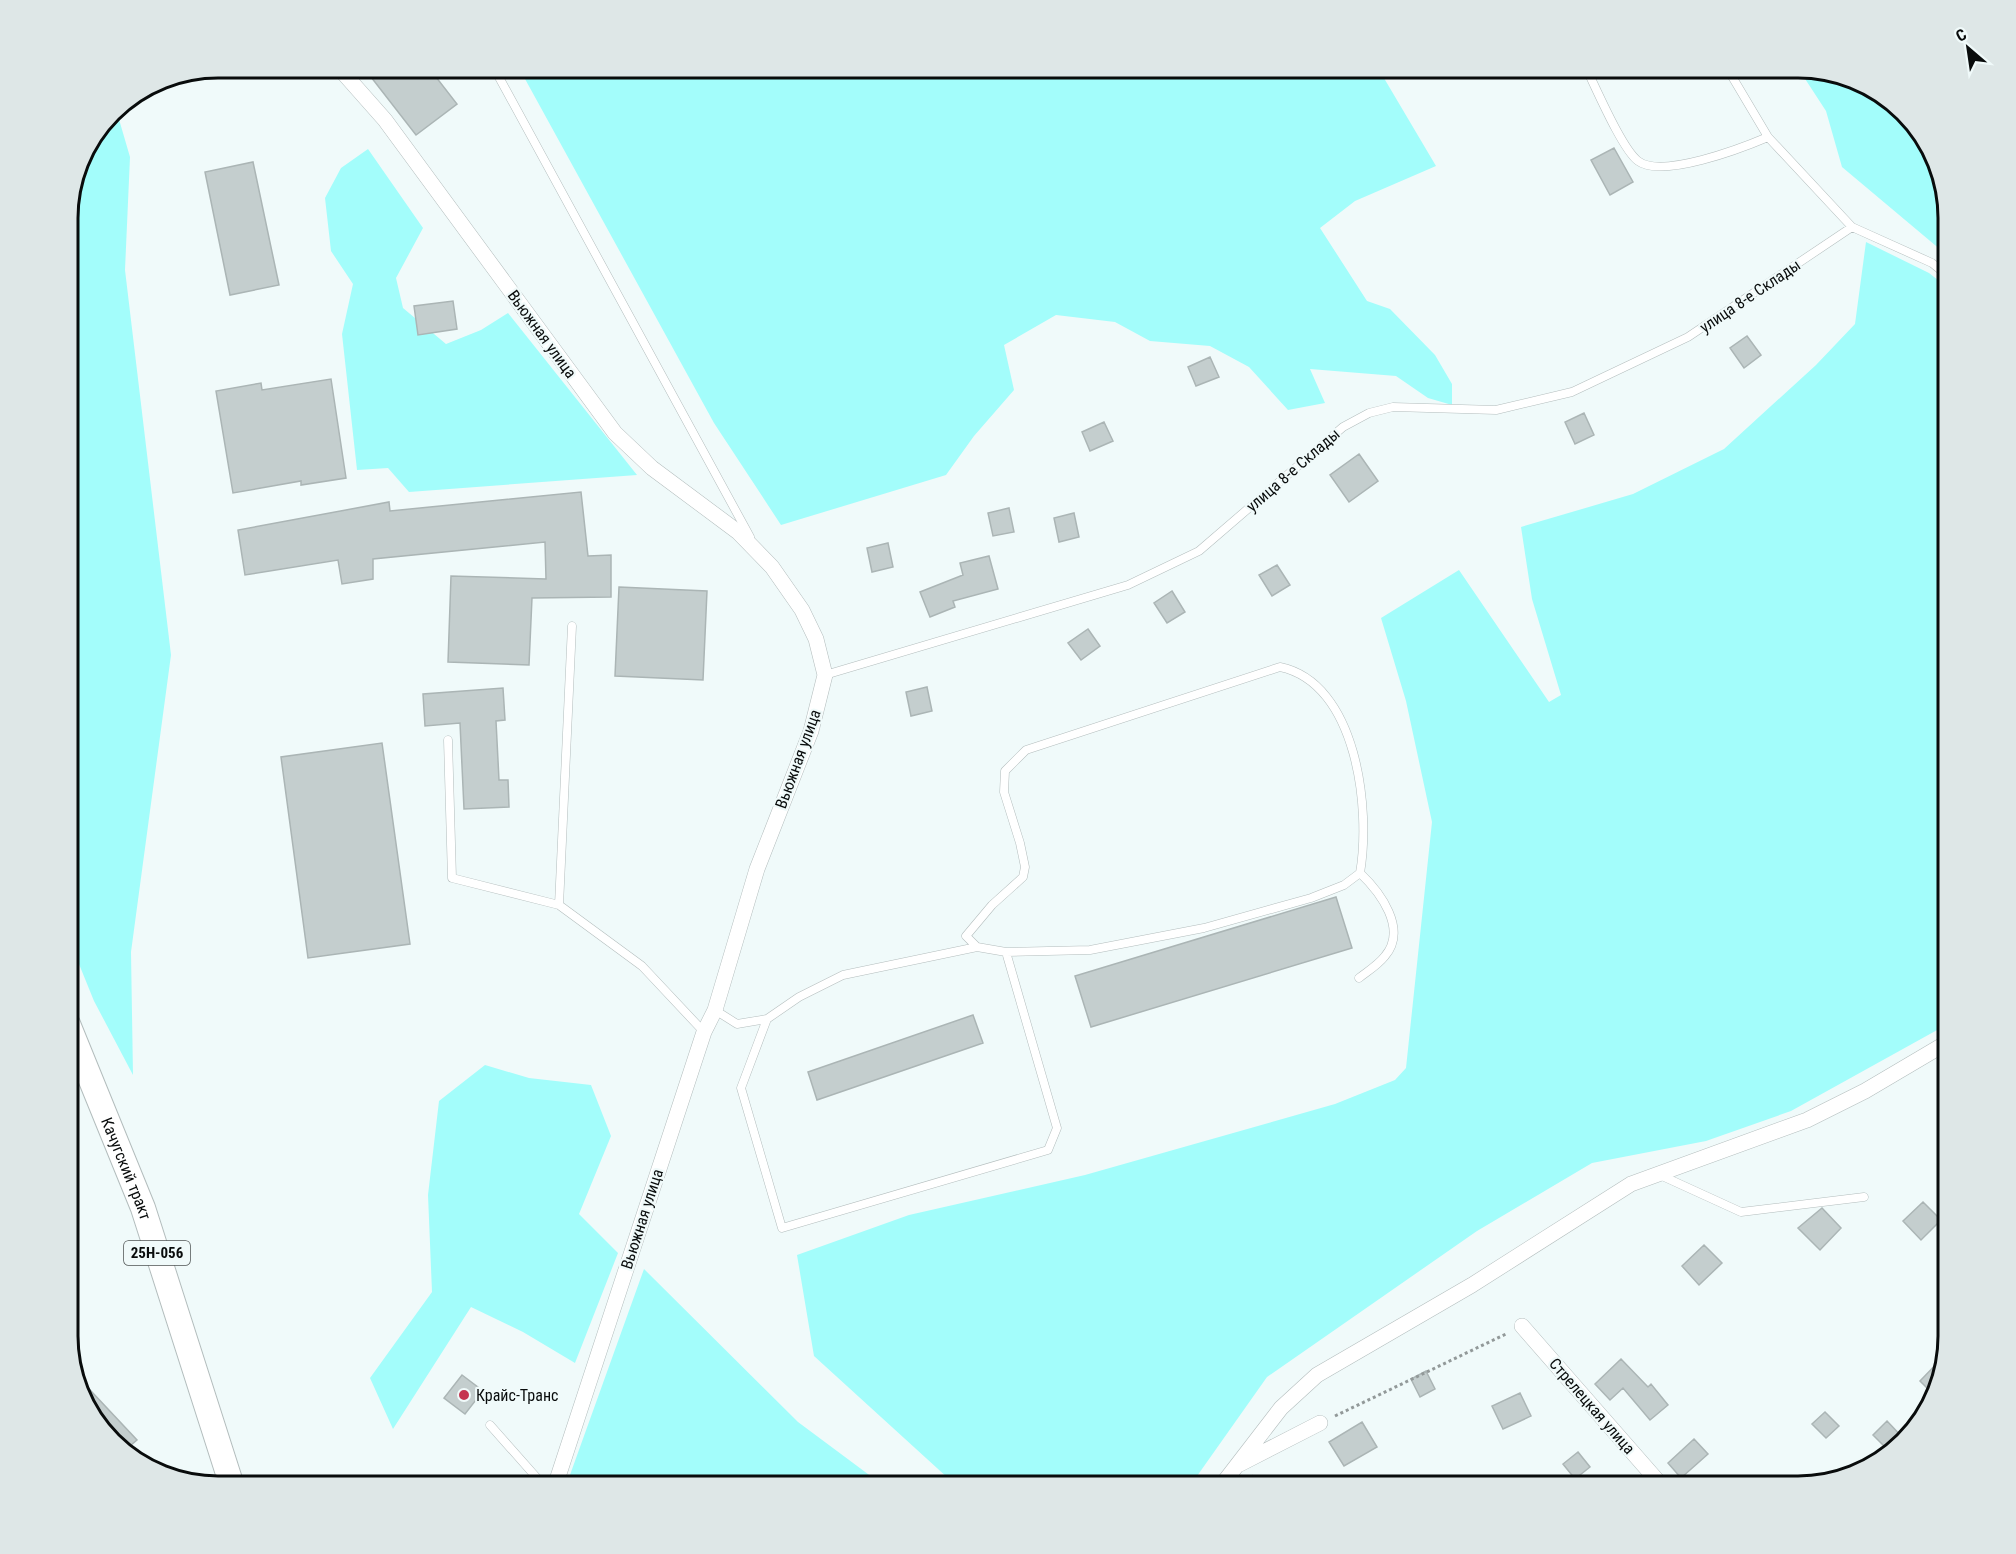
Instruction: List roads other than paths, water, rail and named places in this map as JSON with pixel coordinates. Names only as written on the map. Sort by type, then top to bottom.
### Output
[{"type":"main road","name":"Качугский тракт","points":[[78,1049],[143,1208],[229,1476]]},
{"type":"street","name":"Вьюжная улица","points":[[348,78],[385,120],[615,433],[652,468],[738,531],[759,554],[802,610],[816,639],[825,675],[811,731],[757,869],[715,1010],[704,1032],[558,1476]]},
{"type":"street","points":[[1228,1476],[1281,1408],[1317,1375],[1472,1285],[1631,1184],[1807,1120],[1865,1091],[1938,1048]]},
{"type":"street","name":"Стрелецкая улица","points":[[1522,1326],[1653,1476]]},
{"type":"street","points":[[1235,1467],[1320,1423]]},
{"type":"lane","points":[[499,78],[759,554]]},
{"type":"lane","points":[[1591,78],[1616,130],[1638,161],[1659,168],[1701,159],[1768,137]]},
{"type":"lane","points":[[1733,78],[1768,137],[1852,227],[1932,263],[1938,268]]},
{"type":"lane","name":"улица 8-е Склады","points":[[825,675],[1128,585],[1199,551],[1343,427],[1369,413],[1393,407],[1496,410],[1572,392],[1688,337],[1852,227]]},
{"type":"lane","points":[[559,905],[572,626]]},
{"type":"lane","points":[[715,1010],[737,1024],[768,1019],[799,997],[843,975],[977,946],[1006,952],[1090,950],[1204,928],[1311,898],[1344,885],[1360,873],[1365,834],[1361,787],[1344,725],[1317,687],[1297,671],[1280,667],[1026,750],[1012,761],[1005,771],[1004,792],[1025,867],[1023,877],[992,905],[966,936],[977,946]]},
{"type":"lane","points":[[448,740],[452,878],[559,905],[642,966],[704,1032]]},
{"type":"lane","points":[[1359,978],[1386,955],[1394,932],[1388,908],[1374,886],[1360,873]]},
{"type":"lane","points":[[768,1019],[741,1088],[782,1228],[1048,1150],[1057,1128],[1006,952]]},
{"type":"lane","points":[[1659,1174],[1741,1212],[1864,1197]]},
{"type":"lane","points":[[490,1425],[535,1476]]},
{"type":"place","name":"Крайс-Транс","points":[[464,1395]]}]
